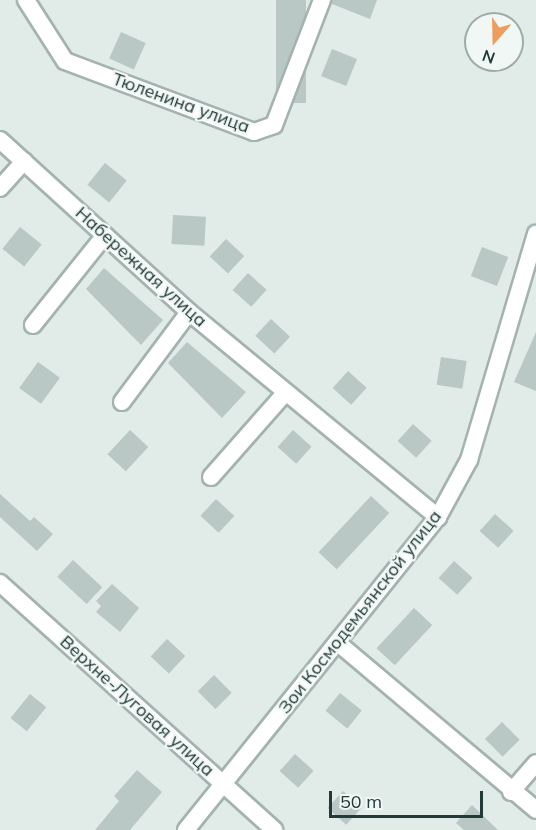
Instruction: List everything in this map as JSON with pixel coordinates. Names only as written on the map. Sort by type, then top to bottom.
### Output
[{"type":"street","name":"Тюленина улица","points":[[26,0],[65,61],[254,132],[274,125],[322,0]]},
{"type":"street","name":"Набережная улица","points":[[0,140],[189,312],[438,517]]},
{"type":"street","points":[[0,188],[24,160]]},
{"type":"street","name":"Зои Космодемьянской улица","points":[[186,830],[438,517],[469,460],[536,234]]},
{"type":"street","points":[[33,325],[105,235]]},
{"type":"street","points":[[122,402],[189,312]]},
{"type":"street","points":[[211,477],[286,392]]},
{"type":"street","name":"Верхне-Луговая улица","points":[[0,583],[274,830]]},
{"type":"street","points":[[338,643],[511,792],[536,810]]},
{"type":"street","points":[[511,792],[536,763]]},
{"type":"building","points":[[276,0],[306,0],[306,103],[276,103]]},
{"type":"building","points":[[332,0],[377,0],[370,19],[332,4]]},
{"type":"building","points":[[121,32],[146,43],[134,69],[109,58]]},
{"type":"building","points":[[332,49],[357,59],[346,86],[321,76]]},
{"type":"building","points":[[105,163],[127,181],[109,202],[87,185]]},
{"type":"building","points":[[173,215],[206,217],[204,246],[171,244]]},
{"type":"building","points":[[20,227],[42,245],[24,266],[2,249]]},
{"type":"building","points":[[226,239],[244,256],[228,274],[210,257]]},
{"type":"building","points":[[482,247],[508,257],[497,286],[471,276]]},
{"type":"building","points":[[104,268],[163,320],[141,345],[86,289]]},
{"type":"building","points":[[248,273],[267,290],[251,307],[233,290]]},
{"type":"building","points":[[271,319],[290,337],[274,354],[255,336]]},
{"type":"building","points":[[536,332],[536,391],[514,382]]},
{"type":"building","points":[[187,342],[246,392],[222,418],[168,363]]},
{"type":"building","points":[[441,357],[467,361],[462,389],[437,385]]},
{"type":"building","points":[[38,362],[60,378],[41,404],[19,388]]},
{"type":"building","points":[[348,371],[367,388],[351,405],[333,388]]},
{"type":"building","points":[[413,424],[432,441],[416,458],[398,441]]},
{"type":"building","points":[[130,430],[148,447],[126,471],[107,454]]},
{"type":"building","points":[[293,430],[312,447],[296,464],[278,447]]},
{"type":"building","points":[[0,494],[30,521],[34,517],[53,534],[37,551],[0,517]]},
{"type":"building","points":[[371,496],[389,513],[337,569],[318,552]]},
{"type":"building","points":[[216,499],[234,516],[219,533],[200,516]]},
{"type":"building","points":[[495,514],[514,531],[498,548],[480,531]]},
{"type":"building","points":[[73,560],[102,587],[87,604],[57,577]]},
{"type":"building","points":[[454,561],[473,578],[457,595],[439,578]]},
{"type":"building","points":[[112,584],[139,608],[120,632],[96,612],[101,606],[96,601]]},
{"type":"building","points":[[414,608],[432,625],[395,665],[376,648]]},
{"type":"building","points":[[167,639],[185,656],[169,674],[151,657]]},
{"type":"building","points":[[214,675],[232,693],[215,709],[198,691]]},
{"type":"building","points":[[340,693],[362,711],[347,728],[326,711]]},
{"type":"building","points":[[30,694],[46,707],[27,731],[10,718]]},
{"type":"building","points":[[502,722],[520,740],[503,757],[485,739]]},
{"type":"building","points":[[295,754],[314,771],[298,788],[280,771]]},
{"type":"building","points":[[137,770],[162,792],[130,830],[95,830],[119,801],[114,796]]},
{"type":"building","points":[[343,791],[362,808],[346,825],[328,808]]},
{"type":"building","points":[[472,805],[498,830],[464,830],[456,823]]}]
